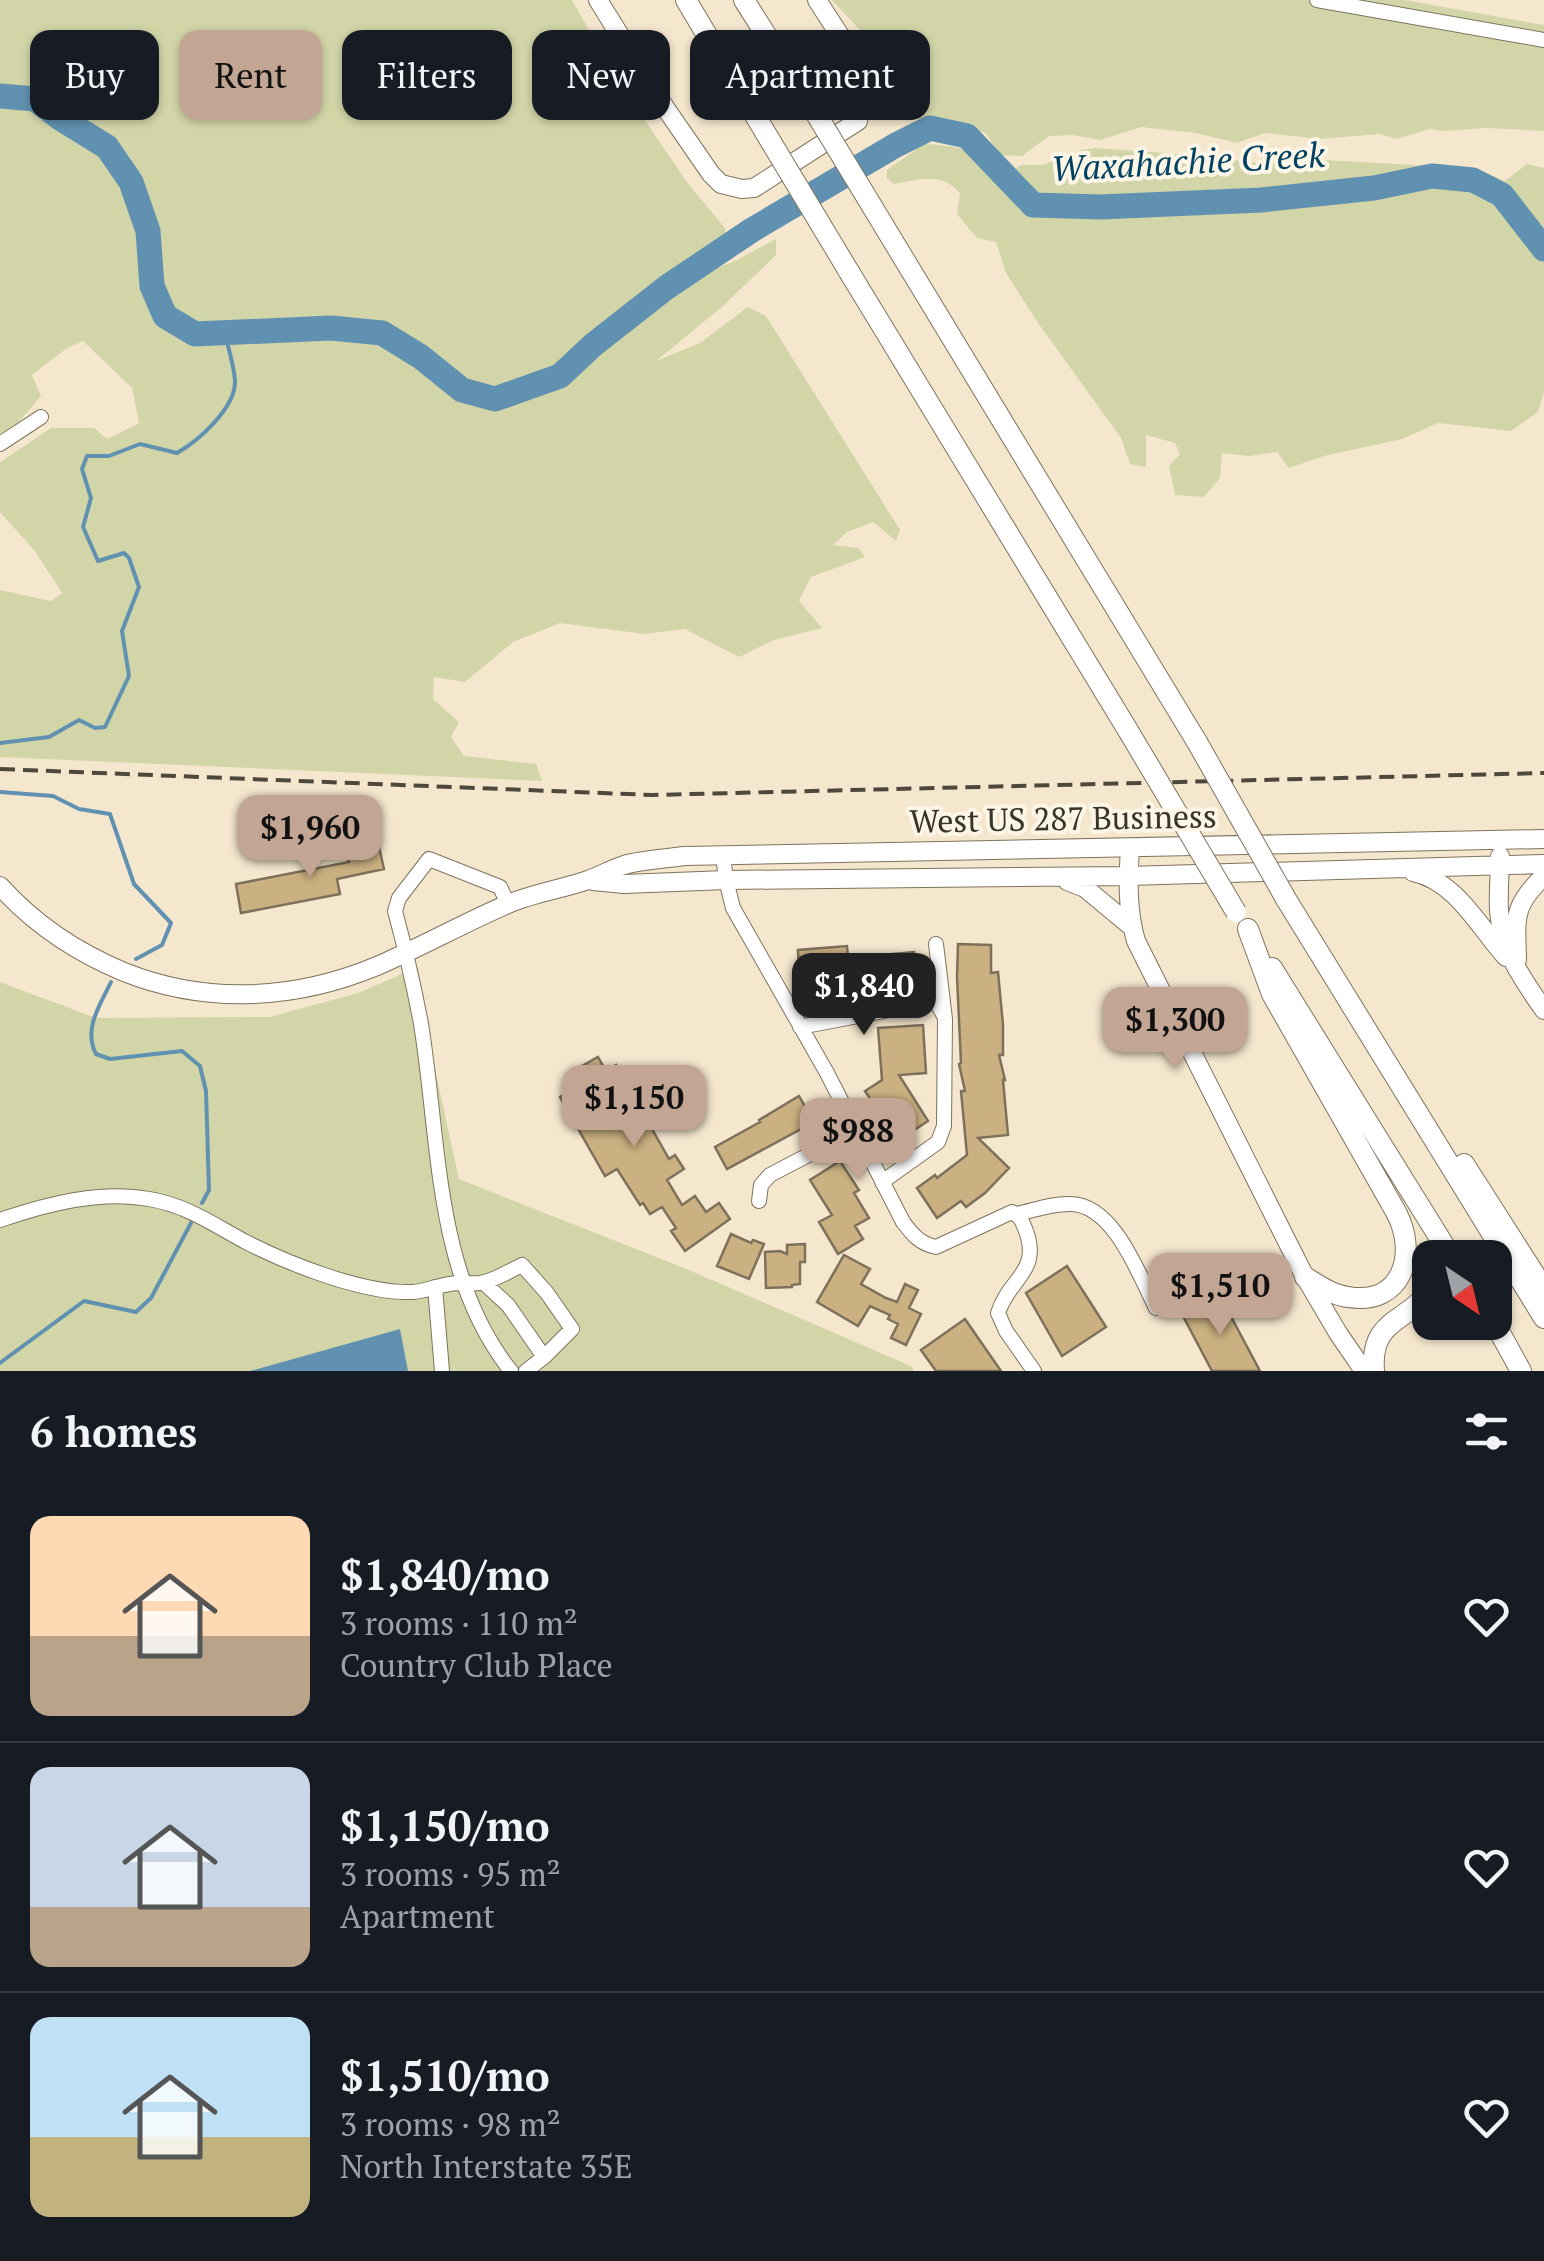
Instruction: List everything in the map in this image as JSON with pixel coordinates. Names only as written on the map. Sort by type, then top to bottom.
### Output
[{"type":"highway","points":[[686,0],[1439,1240]]},
{"type":"highway","points":[[744,0],[1197,742],[1370,1038],[1544,1318]]},
{"type":"highway","points":[[1242,921],[1272,994],[1406,1235],[1406,1263],[1400,1276],[1374,1296],[1350,1298],[1305,1277]]},
{"type":"highway","points":[[1370,1038],[1406,1074],[1544,1289]]},
{"type":"highway","points":[[1374,1371],[1376,1342],[1382,1330],[1412,1306]]},
{"type":"highway","points":[[1504,1340],[1522,1371]]},
{"type":"main road","points":[[598,0],[710,174],[721,184],[742,189],[754,188],[772,178],[858,122],[861,68],[817,0]]},
{"type":"main road","name":"West US 287 Business","points":[[0,886],[35,920],[107,965],[172,988],[232,995],[284,992],[343,978],[525,897],[587,881],[624,865],[684,856],[1544,838]]},
{"type":"main road","points":[[1500,840],[1499,911],[1506,950],[1544,1010]]},
{"type":"main road","points":[[1130,848],[1131,919],[1144,959],[1305,1277],[1364,1371]]},
{"type":"main road","name":"West US 287 Business","points":[[587,881],[624,884],[1128,876],[1544,864]]},
{"type":"main road","points":[[1393,868],[1424,874],[1455,895],[1517,970]]},
{"type":"main road","points":[[1131,919],[1157,875]]},
{"type":"main road","points":[[1047,876],[1075,882],[1131,919]]},
{"type":"main road","points":[[1517,970],[1516,924],[1520,902],[1544,876]]},
{"type":"street","points":[[1317,0],[1544,40]]},
{"type":"street","points":[[0,444],[40,417]]},
{"type":"street","points":[[723,855],[733,908],[827,1073],[903,1222],[916,1239],[936,1246],[1012,1212],[1075,1204],[1092,1210],[1118,1236],[1156,1308]]},
{"type":"street","points":[[508,904],[500,887],[430,859],[400,898],[395,911],[420,1023],[445,1206],[462,1282],[491,1344],[511,1371]]},
{"type":"street","points":[[882,1182],[938,1142],[944,1126],[945,1019],[936,944]]},
{"type":"street","points":[[800,1026],[926,1003],[937,1004],[945,1019]]},
{"type":"street","points":[[759,1202],[761,1185],[770,1175],[856,1130]]},
{"type":"street","points":[[0,1220],[77,1199],[146,1198],[177,1205],[247,1243],[313,1271],[381,1289],[413,1292],[462,1282],[484,1282],[522,1265],[572,1329],[526,1371]]},
{"type":"street","points":[[1017,1214],[1029,1240],[1031,1257],[1008,1290],[998,1314],[1034,1371]]},
{"type":"street","points":[[484,1282],[508,1304],[544,1357]]},
{"type":"street","points":[[434,1287],[442,1371]]},
{"type":"green space","points":[[0,0],[572,0],[589,30],[532,30],[532,120],[645,120],[689,185],[725,228],[726,240],[635,296],[608,331],[655,306],[694,276],[733,262],[776,239],[776,255],[723,306],[656,361],[700,343],[748,307],[766,316],[900,530],[896,541],[873,522],[847,532],[833,545],[859,548],[865,557],[811,577],[799,601],[822,628],[774,640],[739,657],[685,629],[644,634],[560,623],[513,642],[465,682],[434,677],[433,699],[459,722],[451,737],[464,756],[536,764],[542,781],[0,757],[0,590],[51,601],[62,593],[35,551],[0,512],[0,462],[51,428],[94,428],[107,439],[139,423],[132,388],[83,341],[67,348],[32,375],[41,396],[17,424],[0,434]]},
{"type":"green space","points":[[832,0],[1404,0],[1544,25],[1544,131],[1429,129],[1397,139],[1379,134],[1320,139],[1265,133],[1237,143],[1196,133],[1141,127],[1100,140],[1049,136],[1022,156],[999,155],[986,133],[940,119],[919,122],[917,120],[930,120],[930,30],[860,30]]},
{"type":"green space","points":[[924,144],[977,155],[990,165],[998,181],[1021,165],[1043,165],[1095,148],[1252,163],[1284,158],[1474,168],[1505,181],[1527,164],[1544,168],[1544,392],[1538,412],[1511,431],[1438,423],[1402,439],[1289,468],[1277,452],[1249,456],[1222,453],[1220,478],[1204,497],[1175,495],[1169,466],[1180,454],[1175,443],[1146,435],[1146,467],[1130,464],[1121,438],[1006,273],[996,242],[977,238],[957,214],[960,193],[938,180],[894,184],[887,178],[887,170]]},
{"type":"green space","points":[[418,967],[459,1179],[684,1268],[911,1366],[914,1371],[0,1371],[0,982],[96,1018],[270,1017],[358,993]]},
{"type":"water","points":[[400,1329],[408,1371],[250,1371]]},
{"type":"building","points":[[377,838],[384,869],[337,879],[340,894],[241,913],[236,884],[349,862],[345,845]]},
{"type":"building","points":[[958,944],[991,945],[991,973],[998,972],[1003,1025],[1003,1055],[999,1055],[1005,1080],[1008,1135],[978,1138],[1009,1168],[966,1207],[961,1201],[937,1218],[917,1188],[967,1155],[961,1091],[965,1091],[959,1064]]},
{"type":"building","points":[[847,946],[848,958],[914,952],[917,991],[813,1000],[810,971],[799,972],[798,950]]},
{"type":"building","points":[[923,1025],[926,1073],[899,1075],[928,1121],[898,1141],[865,1091],[882,1080],[878,1028]]},
{"type":"building","points":[[598,1057],[606,1071],[616,1065],[669,1159],[675,1155],[684,1169],[667,1180],[682,1205],[695,1196],[706,1212],[719,1203],[730,1219],[685,1251],[671,1231],[676,1228],[662,1207],[650,1214],[617,1169],[605,1176],[560,1097],[583,1084],[575,1070]]},
{"type":"building","points":[[799,1096],[814,1122],[727,1169],[715,1147]]},
{"type":"building","points":[[840,1161],[859,1190],[854,1193],[869,1218],[855,1226],[863,1239],[838,1254],[819,1222],[832,1215],[810,1180]]},
{"type":"building","points":[[731,1234],[764,1244],[749,1279],[717,1266]]},
{"type":"building","points":[[805,1244],[800,1284],[766,1288],[765,1252],[787,1254],[787,1245]]},
{"type":"building","points":[[844,1255],[870,1269],[861,1284],[886,1298],[897,1302],[905,1284],[918,1290],[909,1308],[921,1314],[906,1345],[891,1338],[898,1324],[888,1319],[890,1315],[870,1306],[858,1326],[817,1302]]},
{"type":"building","points":[[1067,1266],[1106,1327],[1062,1356],[1026,1293]]},
{"type":"building","points":[[1220,1296],[1260,1371],[1212,1371],[1183,1316]]},
{"type":"building","points":[[965,1319],[1001,1371],[936,1371],[921,1350]]},
{"type":"waterway","name":"Waxahachie Creek","points":[[0,96],[35,99],[107,147],[131,182],[148,231],[152,286],[165,316],[195,334],[331,328],[382,333],[421,357],[462,390],[495,399],[560,376],[667,287],[752,230],[930,128],[967,136],[1033,205],[1101,207],[1261,200],[1374,188],[1432,176],[1473,180],[1502,195],[1544,249]]},
{"type":"waterway","points":[[0,743],[49,737],[79,720],[95,728],[105,727],[129,676],[122,631],[139,587],[124,553],[98,561],[83,527],[91,498],[82,469],[87,456],[109,456],[140,444],[177,453],[205,432],[223,412],[234,391],[225,333]]},
{"type":"waterway","points":[[0,792],[53,796],[79,809],[110,814],[134,884],[171,923],[162,945],[136,959]]},
{"type":"waterway","points":[[111,982],[92,1026],[96,1054],[110,1059],[182,1051],[200,1066],[206,1091],[209,1190],[202,1203]]},
{"type":"waterway","points":[[0,1363],[84,1301],[136,1312],[151,1298],[191,1223]]},
{"type":"railway","points":[[0,769],[652,795],[1544,773]]}]
